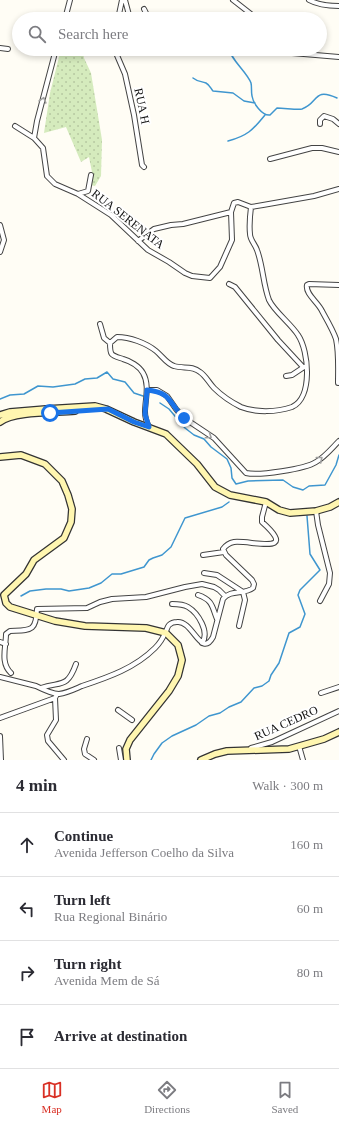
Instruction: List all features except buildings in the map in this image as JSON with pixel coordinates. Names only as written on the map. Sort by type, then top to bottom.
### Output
[{"type":"street","points":[[67,12],[70,0]]},
{"type":"street","points":[[119,12],[122,0]]},
{"type":"street","points":[[125,0],[128,12]]},
{"type":"street","points":[[233,0],[248,12]]},
{"type":"street","points":[[309,0],[327,6],[339,6]]},
{"type":"street","points":[[0,48],[8,49]]},
{"type":"street","points":[[15,126],[34,138],[54,56]]},
{"type":"street","name":"RUA H","points":[[117,56],[125,74],[142,165],[144,167]]},
{"type":"street","points":[[327,56],[339,57]]},
{"type":"street","points":[[320,124],[320,120],[324,116],[333,118],[339,124]]},
{"type":"street","name":"RUA SERENATA","points":[[34,138],[43,148],[46,172],[49,179],[55,184],[78,194],[110,215],[148,250],[169,262],[185,274],[210,278],[220,267],[232,240],[231,212]]},
{"type":"street","points":[[270,158],[312,148],[322,148],[339,152]]},
{"type":"street","points":[[78,194],[88,191],[91,175]]},
{"type":"street","points":[[138,241],[154,229],[188,223],[231,212],[234,203],[242,203],[251,207],[304,198],[339,190]]},
{"type":"street","points":[[110,342],[117,337],[132,339],[150,347],[170,365],[175,367],[188,367],[196,369],[201,372],[222,396],[240,406],[255,410],[268,411],[294,406],[300,401],[305,392],[307,378],[304,367],[304,349],[300,337],[270,302],[257,250],[251,239],[251,207]]},
{"type":"street","points":[[0,225],[4,240],[0,252]]},
{"type":"street","points":[[229,284],[235,287],[246,299],[304,367]]},
{"type":"street","points":[[338,383],[338,346],[336,338],[320,306],[307,291],[307,284],[339,285]]},
{"type":"street","points":[[100,324],[104,338],[110,342]]},
{"type":"street","points":[[110,342],[110,350],[116,358],[125,359],[139,368],[143,373],[147,390],[145,414],[149,427]]},
{"type":"street","points":[[286,376],[292,375],[304,367]]},
{"type":"street","points":[[147,390],[157,390],[167,396],[184,418],[214,438],[246,473],[252,475],[264,475],[315,463],[339,441]]},
{"type":"street","points":[[0,422],[7,418],[30,414],[95,408]]},
{"type":"street","points":[[0,416],[10,412],[19,411],[95,408],[108,409],[134,422],[166,434],[197,464],[215,487],[230,495],[266,502],[285,512],[298,514],[330,507],[339,502]]},
{"type":"street","points":[[0,456],[21,456],[45,464],[62,481],[72,509],[71,522],[64,538],[34,560],[26,574],[4,596],[6,603],[10,607],[55,622],[85,626],[146,628],[166,633],[178,645],[182,660],[178,676],[170,691],[130,740],[126,749],[127,760]]},
{"type":"street","points":[[224,552],[226,545],[234,542],[268,545],[273,544],[276,538],[262,522],[266,502]]},
{"type":"street","points":[[316,511],[330,573],[329,584],[320,601]]},
{"type":"street","points":[[204,555],[224,552]]},
{"type":"street","points":[[0,718],[66,692],[113,676],[131,666],[156,647],[166,633],[168,626],[172,623],[180,621],[187,624],[198,641],[206,644],[210,642],[213,637],[225,596],[235,592],[249,591],[254,588],[252,580],[224,552]]},
{"type":"street","points":[[204,573],[218,575],[243,592],[245,600],[239,626]]},
{"type":"street","points":[[11,673],[7,670],[4,660],[6,634],[10,631],[28,630],[33,627],[37,615],[37,609],[87,608],[100,602],[112,599],[146,597],[202,584],[214,587],[225,596]]},
{"type":"street","points":[[198,595],[207,598],[211,602],[218,620]]},
{"type":"street","points":[[172,604],[188,607],[202,622],[205,637],[202,643]]},
{"type":"street","points":[[0,642],[6,644]]},
{"type":"street","points":[[40,688],[66,682],[71,677],[76,664]]},
{"type":"street","points":[[0,677],[40,688],[56,696]]},
{"type":"street","points":[[321,693],[339,686]]},
{"type":"street","points":[[56,696],[56,720],[47,735],[48,741],[64,760]]},
{"type":"street","points":[[118,710],[132,720]]},
{"type":"street","name":"RUA CEDRO","points":[[241,751],[272,742],[339,711]]},
{"type":"street","points":[[201,760],[227,751],[288,749],[324,739],[339,732]]},
{"type":"street","points":[[0,736],[1,760]]},
{"type":"street","points":[[87,739],[84,748],[85,754],[94,760]]},
{"type":"street","points":[[299,746],[303,760]]},
{"type":"street","points":[[118,748],[121,760]]},
{"type":"green space","points":[[59,56],[84,56],[91,73],[102,140],[101,176],[95,186],[90,185],[89,174],[92,172],[89,157],[81,162],[66,127],[44,133],[50,93]]},
{"type":"waterway","points":[[232,56],[246,74],[251,83],[254,102],[258,108],[267,115],[270,115],[277,108],[302,109],[317,97],[324,94],[337,98]]},
{"type":"waterway","points":[[193,78],[204,82],[213,91],[233,93],[244,101],[255,103]]},
{"type":"waterway","points":[[228,141],[249,132],[265,115]]},
{"type":"waterway","points":[[0,399],[10,395],[24,394],[38,386],[53,387],[75,384],[85,379],[97,378],[107,372],[113,379],[125,382],[134,393],[143,396]]},
{"type":"waterway","points":[[160,403],[169,409],[185,428],[194,435],[204,439],[211,447],[227,459],[231,468],[232,478],[236,484],[248,481],[283,480],[293,487],[303,490],[309,486],[325,485],[336,465],[339,455]]},
{"type":"waterway","points":[[21,596],[30,591],[46,589],[61,589],[69,591],[89,588],[101,583],[112,574],[121,574],[144,567],[149,560],[162,555],[171,547],[185,518],[222,507],[229,502]]},
{"type":"waterway","points":[[151,760],[162,743],[172,736],[196,725],[209,716],[220,713],[241,702],[254,688],[262,686],[269,681],[279,663],[289,633],[300,627],[305,614],[298,595],[300,590],[320,570],[310,554],[307,516]]},
{"type":"route","points":[[50,413],[108,409],[142,426],[149,427],[145,414],[147,390],[157,390],[171,400],[176,409],[184,418]]}]
